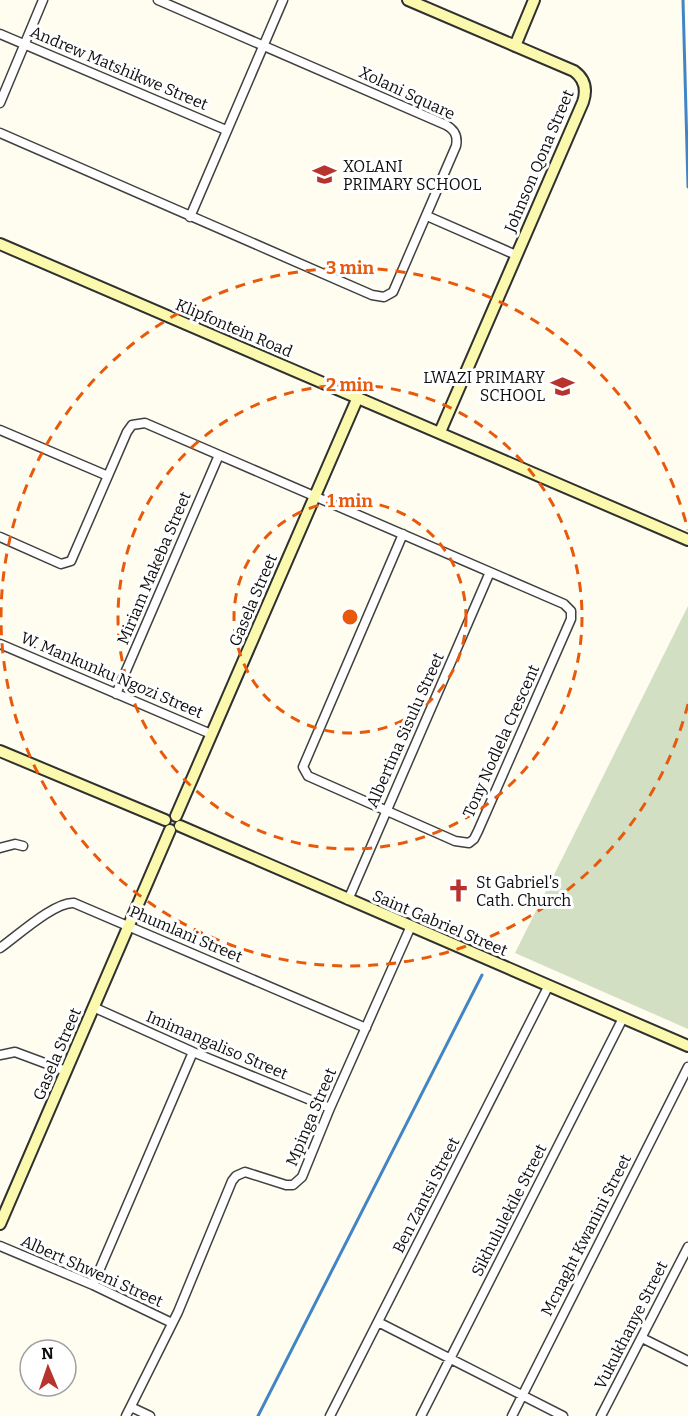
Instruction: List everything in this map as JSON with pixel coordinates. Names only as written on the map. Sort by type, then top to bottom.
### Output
[{"type":"street","points":[[0,103],[43,0]]},
{"type":"street","name":"Xolani Square","points":[[0,133],[190,217],[380,297],[387,296],[395,290],[456,146],[454,131],[446,125],[158,0]]},
{"type":"street","points":[[190,217],[283,0]]},
{"type":"street","name":"Johnson Qona Street","points":[[408,0],[574,71],[582,79],[586,93],[440,432]]},
{"type":"street","points":[[515,46],[534,0]]},
{"type":"street","name":"Andrew Matshikwe Street","points":[[0,34],[226,130]]},
{"type":"street","points":[[427,216],[516,255]]},
{"type":"street","name":"Klipfontein Road","points":[[0,244],[688,540]]},
{"type":"street","name":"Gasela Street","points":[[0,1224],[358,397]]},
{"type":"street","points":[[0,537],[61,564],[68,563],[74,556],[129,428],[140,422],[489,572]]},
{"type":"street","points":[[0,430],[108,476]]},
{"type":"street","name":"Miriam Makeba Street","points":[[116,694],[219,455]]},
{"type":"street","name":"Tony Nodlela Crescent","points":[[403,534],[303,767],[308,776],[455,841],[469,843],[478,831],[571,617],[570,608],[489,572]]},
{"type":"street","name":"Albertina Sisulu Street","points":[[348,900],[489,572]]},
{"type":"street","name":"W. Mankunku Ngozi Street","points":[[0,644],[211,734]]},
{"type":"street","name":"Saint Gabriel Street","points":[[0,751],[173,823],[688,1046]]},
{"type":"street","points":[[0,848],[15,844],[23,846]]},
{"type":"street","name":"Phumlani Street","points":[[0,948],[57,908],[69,903],[80,905],[366,1028]]},
{"type":"street","name":"Mpinga Street","points":[[126,1416],[172,1323],[232,1181],[236,1176],[245,1172],[286,1185],[298,1182],[307,1167],[330,1108],[411,926]]},
{"type":"street","name":"Ben Zantsi Street","points":[[330,1416],[548,987]]},
{"type":"street","name":"Imimangaliso Street","points":[[93,1007],[193,1052],[330,1108]]},
{"type":"street","name":"Sikhululekile Street","points":[[421,1416],[623,1018]]},
{"type":"street","points":[[0,1056],[15,1052],[66,1071]]},
{"type":"street","points":[[93,1285],[193,1052]]},
{"type":"street","name":"Mcnaght Kwanini Street","points":[[512,1416],[688,1067]]},
{"type":"street","name":"Albert Shweni Street","points":[[0,1246],[93,1285],[172,1323]]},
{"type":"street","name":"Vukukhanye Street","points":[[601,1416],[688,1247]]},
{"type":"street","points":[[378,1322],[563,1416]]},
{"type":"street","points":[[642,1338],[688,1361]]},
{"type":"street","points":[[131,1407],[150,1416]]},
{"type":"green space","points":[[688,606],[688,1029],[515,953]]},
{"type":"waterway","points":[[683,0],[688,187]]},
{"type":"waterway","points":[[258,1416],[482,975]]},
{"type":"place","name":"XOLANI PRIMARY SCHOOL","points":[[325,175]]},
{"type":"place","name":"LWAZI PRIMARY SCHOOL","points":[[563,386]]},
{"type":"place","name":"St Gabriel's Cath. Church","points":[[458,891]]}]
